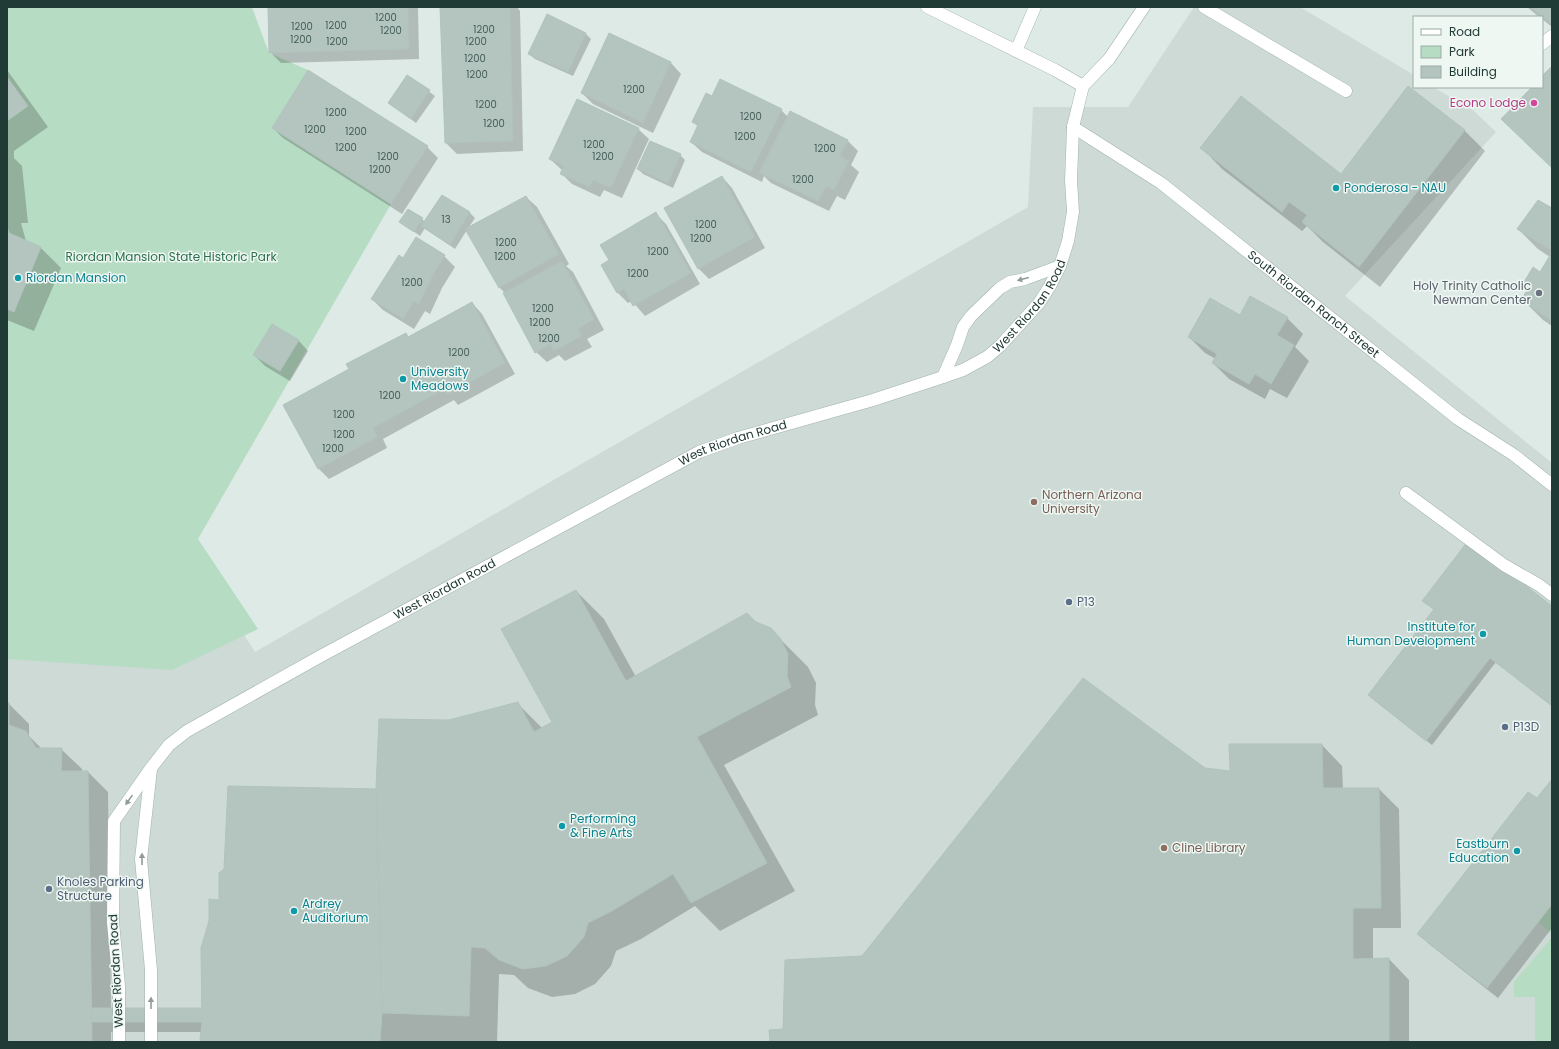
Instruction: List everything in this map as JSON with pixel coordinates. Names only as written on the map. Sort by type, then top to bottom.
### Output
[{"type":"street","points":[[927,7],[1055,70],[1083,86],[1109,59],[1144,7]]},
{"type":"street","points":[[1016,51],[1035,7]]},
{"type":"street","points":[[1204,7],[1346,91]]},
{"type":"street","points":[[1543,43],[1552,36]]},
{"type":"street","name":"West Riordan Road","points":[[119,1042],[119,986],[113,922],[114,821],[169,745],[187,731],[319,657],[699,452],[752,434],[873,400],[944,377],[964,370],[987,357],[1000,346],[1039,303],[1060,266],[1068,241],[1073,212],[1071,180],[1073,127],[1083,86]]},
{"type":"street","name":"South Riordan Ranch Street","points":[[1073,127],[1161,183],[1458,419],[1514,455],[1552,485]]},
{"type":"street","points":[[944,377],[963,327],[971,316],[1000,288],[1010,282],[1025,279],[1060,266]]},
{"type":"street","points":[[1406,493],[1504,565],[1539,585],[1552,595]]},
{"type":"street","points":[[151,768],[141,859],[151,970],[151,1042]]},
{"type":"shaded area","name":"Northern Arizona University","points":[[1194,7],[1300,7],[1413,74],[1413,88],[1435,88],[1474,111],[1496,132],[1345,296],[1552,463],[1552,1042],[7,1042],[7,544],[184,541],[255,652],[1028,207],[1033,107],[1128,107]]},
{"type":"green space","name":"Riordan Mansion State Historic Park","points":[[7,7],[252,7],[269,53],[308,70],[272,128],[391,204],[198,539],[258,629],[172,670],[7,659]]},
{"type":"green space","points":[[1552,906],[1552,934],[1539,922]]},
{"type":"green space","points":[[1552,937],[1552,1042],[1535,1042],[1535,997],[1514,997],[1514,982]]},
{"type":"building","points":[[268,7],[408,7],[409,49],[269,53]]},
{"type":"building","points":[[440,7],[510,7],[513,141],[445,143]]},
{"type":"building","points":[[1529,7],[1552,7],[1552,24]]},
{"type":"building","points":[[547,14],[586,33],[568,72],[528,54]]},
{"type":"building","points":[[609,33],[671,62],[643,123],[581,93]]},
{"type":"building","name":"Econo Lodge","points":[[1552,66],[1552,168],[1501,119],[1531,88],[1543,88],[1543,75]]},
{"type":"building","points":[[308,70],[428,146],[391,204],[272,128]]},
{"type":"building","points":[[407,75],[430,90],[411,119],[388,103]]},
{"type":"building","points":[[7,77],[28,106],[7,121]]},
{"type":"building","points":[[720,79],[782,109],[751,172],[690,142],[698,125],[692,122],[706,93],[712,96]]},
{"type":"building","name":"Ponderosa - NAU","points":[[1408,86],[1465,130],[1359,267],[1302,222],[1307,215],[1289,202],[1282,212],[1200,148],[1241,96],[1341,174]]},
{"type":"building","points":[[577,99],[639,128],[611,188],[593,180],[590,187],[560,174],[564,166],[549,159]]},
{"type":"building","points":[[790,111],[848,140],[840,156],[849,161],[834,190],[826,186],[818,201],[759,173]]},
{"type":"building","points":[[650,141],[681,154],[668,183],[637,169]]},
{"type":"building","points":[[722,176],[755,237],[698,269],[664,208]]},
{"type":"building","points":[[442,195],[470,212],[450,245],[421,226]]},
{"type":"building","points":[[526,196],[559,254],[499,288],[465,229]]},
{"type":"building","name":"Holy Trinity Catholic Newman Center","points":[[1538,200],[1552,208],[1552,251],[1517,229]]},
{"type":"building","points":[[408,209],[423,218],[414,232],[399,222]]},
{"type":"building","points":[[656,212],[691,273],[633,306],[624,289],[617,293],[601,265],[609,260],[600,245]]},
{"type":"building","name":"Riordan Mansion","points":[[7,226],[9,233],[41,247],[14,312],[7,309]]},
{"type":"building","points":[[416,237],[445,255],[419,304],[414,301],[403,319],[371,299],[399,255],[403,258]]},
{"type":"building","name":"Holy Trinity Catholic Newman Center","points":[[1552,252],[1552,321],[1521,300],[1530,286],[1524,282],[1533,267],[1540,272]]},
{"type":"building","points":[[562,261],[594,319],[578,329],[582,336],[554,351],[550,344],[535,353],[503,293]]},
{"type":"building","points":[[1250,296],[1288,317],[1277,335],[1294,345],[1271,384],[1255,374],[1249,384],[1212,363],[1217,354],[1188,337],[1210,298],[1240,315]]},
{"type":"building","name":"University Meadows","points":[[472,302],[505,363],[447,395],[444,389],[373,428],[378,437],[318,469],[283,405],[349,369],[346,364],[406,333],[408,337]]},
{"type":"building","points":[[272,324],[299,340],[280,371],[253,355]]},
{"type":"building","name":"Institute for Human Development","points":[[1468,541],[1552,606],[1552,706],[1490,658],[1426,741],[1368,695],[1434,609],[1422,601]]},
{"type":"building","name":"Performing & Fine Arts","points":[[576,590],[626,681],[747,613],[756,622],[771,628],[780,638],[788,654],[787,676],[791,687],[697,737],[767,863],[691,903],[673,874],[612,911],[588,923],[584,937],[567,956],[546,966],[523,969],[499,960],[485,948],[471,947],[469,1016],[382,1013],[376,789],[379,719],[449,720],[518,702],[534,732],[552,722],[501,629]]},
{"type":"building","name":"Cline Library","points":[[1083,678],[1205,768],[1230,771],[1229,744],[1322,744],[1323,788],[1379,788],[1381,908],[1353,908],[1353,959],[1389,958],[1389,1042],[770,1042],[769,1030],[783,1029],[785,960],[862,956]]},
{"type":"building","name":"Knoles Parking Structure","points":[[7,703],[9,703],[9,725],[26,731],[36,748],[62,748],[61,771],[88,771],[92,1042],[7,1042]]},
{"type":"building","name":"Eastburn Education","points":[[1552,779],[1552,904],[1487,988],[1417,934],[1528,792],[1537,798]]},
{"type":"building","name":"Ardrey Auditorium","points":[[228,786],[376,789],[382,1013],[380,1042],[205,1042],[200,1040],[202,1022],[201,948],[209,921],[209,899],[219,900],[219,873],[224,869]]},
{"type":"building","points":[[92,1008],[202,1008],[202,1022],[92,1022]]},
{"type":"place","name":"Econo Lodge","points":[[1534,103]]},
{"type":"place","name":"Ponderosa - NAU","points":[[1336,188]]},
{"type":"place","name":"Riordan Mansion","points":[[18,278]]},
{"type":"place","name":"Holy Trinity Catholic Newman Center","points":[[1539,293]]},
{"type":"place","name":"University Meadows","points":[[403,379]]},
{"type":"place","name":"Northern Arizona University","points":[[1034,502]]},
{"type":"place","name":"P13","points":[[1069,602]]},
{"type":"place","name":"Institute for Human Development","points":[[1483,634]]},
{"type":"place","name":"P13D","points":[[1505,727]]},
{"type":"place","name":"Performing & Fine Arts","points":[[562,826]]},
{"type":"place","name":"Cline Library","points":[[1164,848]]},
{"type":"place","name":"Eastburn Education","points":[[1517,851]]},
{"type":"place","name":"Knoles Parking Structure","points":[[49,889]]},
{"type":"place","name":"Ardrey Auditorium","points":[[294,911]]}]
